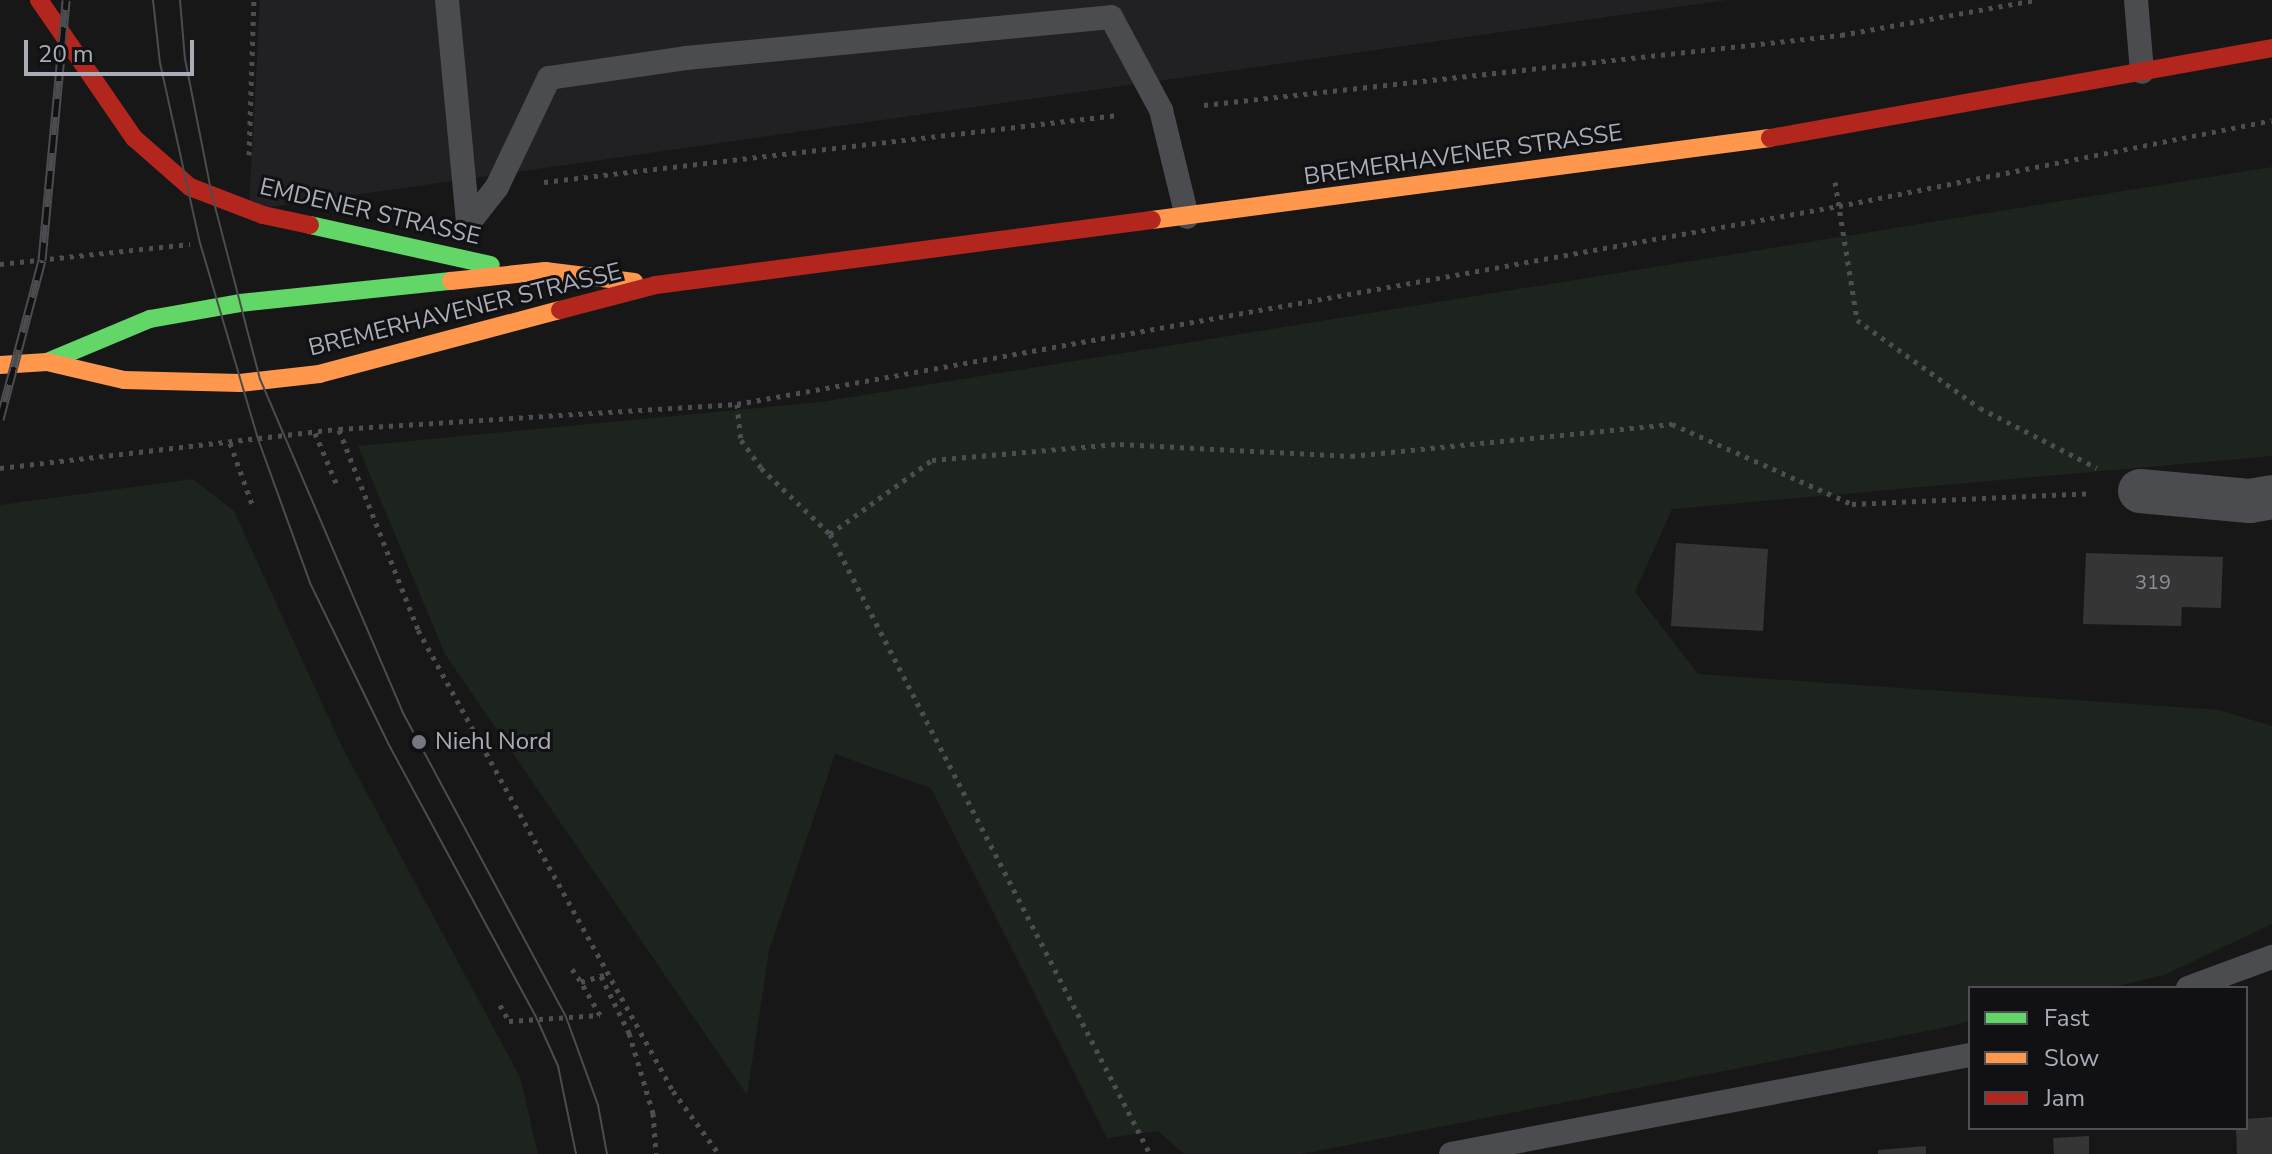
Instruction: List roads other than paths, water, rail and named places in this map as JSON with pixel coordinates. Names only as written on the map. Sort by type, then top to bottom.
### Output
[{"type":"street","name":"EMDENER STRASSE","points":[[39,0],[134,138],[190,187],[263,215],[474,271],[545,271]]},
{"type":"street","name":"BREMERHAVENER STRASSE","points":[[0,365],[47,362],[124,380],[240,383],[319,374],[656,285],[1826,131],[2272,48]]},
{"type":"street","name":"BREMERHAVENER STRASSE","points":[[47,362],[150,319],[240,303],[474,271]]},
{"type":"street","name":"BREMERHAVENER STRASSE","points":[[545,271],[656,285]]},
{"type":"street","points":[[2140,491],[2250,501],[2272,497]]},
{"type":"lane","points":[[447,0],[474,271]]},
{"type":"lane","points":[[2136,0],[2142,72]]},
{"type":"lane","points":[[468,224],[497,187],[549,78],[686,58],[1111,17],[1161,110],[1187,217]]},
{"type":"lane","points":[[2193,986],[2272,957]]},
{"type":"lane","points":[[1451,1154],[1968,1055]]},
{"type":"tram line","points":[[153,0],[160,63],[200,243],[258,439],[310,583],[389,745],[536,1017],[558,1066],[576,1154]]},
{"type":"tram line","points":[[180,0],[185,59],[212,195],[260,379],[402,711],[566,1017],[598,1105],[607,1154]]},
{"type":"railway","points":[[0,419],[42,260],[66,0]]},
{"type":"place","name":"Niehl Nord","points":[[419,742]]}]
